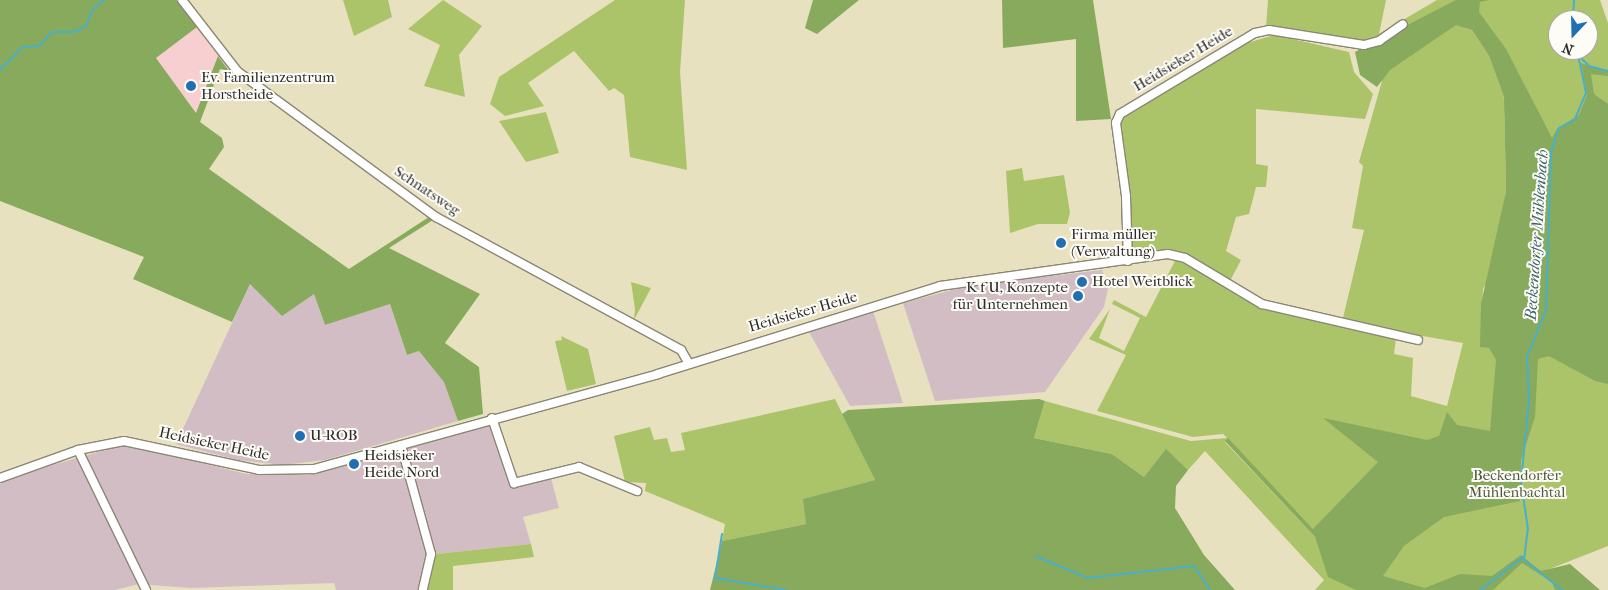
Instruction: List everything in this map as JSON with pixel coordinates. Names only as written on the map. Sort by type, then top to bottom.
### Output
[{"type":"street","name":"Schnatsweg","points":[[182,0],[238,71],[436,216],[681,350],[688,362]]},
{"type":"street","name":"Heidsieker Heide","points":[[1128,261],[1126,196],[1116,123],[1120,114],[1255,33],[1269,30],[1364,45],[1379,41],[1403,24]]},
{"type":"street","name":"Heidsieker Heide","points":[[0,478],[78,450],[109,442],[140,442],[236,466],[285,471],[314,469],[688,362],[947,284],[1177,255],[1257,302],[1418,340]]},
{"type":"street","points":[[492,418],[514,484],[579,467],[637,490]]},
{"type":"street","points":[[401,444],[431,554],[423,590]]},
{"type":"street","points":[[78,450],[146,590]]},
{"type":"shaded area","name":"Ev. Familienzentrum Horstheide","points":[[197,27],[218,56],[197,113],[155,58]]},
{"type":"shaded area","points":[[1102,270],[1108,288],[1104,307],[1045,392],[935,401],[903,303],[971,285]]},
{"type":"shaded area","points":[[250,284],[314,294],[325,325],[390,304],[407,355],[419,351],[445,382],[458,421],[325,460],[283,465],[238,460],[176,444]]},
{"type":"shaded area","points":[[873,311],[903,403],[850,406],[808,330]]},
{"type":"shaded area","points":[[491,423],[509,483],[517,487],[551,478],[559,508],[523,517],[531,544],[436,554],[428,590],[336,590],[334,583],[190,588],[139,584],[115,590],[0,590],[0,484],[13,476],[120,446],[140,447],[246,474],[307,475]]},
{"type":"green space","points":[[0,0],[176,0],[197,27],[156,58],[196,113],[218,56],[229,71],[220,69],[200,122],[222,138],[224,147],[209,169],[349,269],[429,217],[433,220],[389,248],[480,294],[445,343],[479,367],[483,414],[458,421],[444,382],[419,351],[407,355],[390,304],[325,325],[314,294],[282,316],[250,284],[232,322],[133,279],[144,257],[0,201]]},
{"type":"green space","points":[[343,0],[388,0],[392,17],[354,36]]},
{"type":"green space","points":[[443,0],[482,26],[459,55],[465,97],[424,86],[440,45],[408,29]]},
{"type":"green space","points":[[615,0],[685,0],[680,72],[687,170],[630,157],[624,95],[614,88],[609,91],[574,51],[528,83],[544,106],[505,116],[490,104],[499,77]]},
{"type":"green space","points":[[813,0],[859,0],[817,34],[805,28]]},
{"type":"green space","points":[[1002,0],[1093,0],[1111,119],[1076,121],[1076,39],[1003,48]]},
{"type":"green space","name":"Beckendorfer Mühlenbachtal","points":[[1268,0],[1386,0],[1379,34],[1437,0],[1600,0],[1608,23],[1608,546],[1542,572],[1565,590],[1315,590],[1324,580],[1205,451],[1188,470],[1166,450],[1144,477],[1112,454],[1034,438],[1045,401],[1191,441],[1227,438],[1223,434],[1193,437],[1097,411],[1126,355],[1089,339],[1110,309],[1099,338],[1124,351],[1140,318],[1112,304],[1114,300],[1146,317],[1177,257],[1253,302],[1396,338],[1394,354],[1413,358],[1411,396],[1447,406],[1463,343],[1342,322],[1364,230],[1352,228],[1363,166],[1359,162],[1382,81],[1364,41],[1266,28]],"holes":[[[1463,27],[1484,31],[1503,86],[1504,96],[1489,56],[1472,30]],[[1504,104],[1510,195],[1481,346],[1483,289],[1489,279],[1506,191]],[[1228,439],[1313,529],[1328,574],[1315,537],[1225,442]]]},
{"type":"green space","name":"Beckendorfer Mühlenbachtal","points":[[1456,0],[1489,0],[1480,2],[1479,12],[1506,49],[1552,138],[1557,129],[1579,115],[1587,95],[1581,63],[1608,72],[1608,76],[1591,74],[1594,94],[1608,104],[1608,384],[1595,381],[1549,356],[1538,359],[1535,417],[1521,460],[1520,501],[1444,517],[1404,546],[1383,576],[1425,588],[1460,574],[1492,576],[1521,555],[1541,571],[1570,564],[1600,590],[1555,590],[1552,582],[1522,563],[1493,590],[1356,590],[1328,577],[1315,537],[1225,441],[1228,438],[1313,529],[1378,462],[1323,418],[1427,440],[1439,436],[1447,412],[1457,425],[1490,431],[1496,360],[1489,348],[1480,347],[1481,304],[1506,191],[1504,97],[1489,56],[1472,30],[1456,25],[1390,70],[1377,87],[1360,75],[1355,52]]},
{"type":"green space","points":[[1275,35],[1349,52],[1354,72],[1373,94],[1365,119],[1256,109],[1256,164],[1268,166],[1266,187],[1256,187],[1249,214],[1236,217],[1226,251],[1241,260],[1231,279],[1233,283],[1174,251],[1132,254],[1130,191],[1120,124],[1124,116],[1247,43]]},
{"type":"green space","points":[[546,112],[559,153],[526,162],[499,121]]},
{"type":"green space","points":[[1022,168],[1024,181],[1064,175],[1070,213],[1067,224],[1038,224],[1010,233],[1006,171]]},
{"type":"green space","points":[[631,282],[651,288],[634,320],[635,309]]},
{"type":"green space","points":[[561,336],[588,349],[596,384],[567,391],[555,341],[562,340]]},
{"type":"green space","points":[[835,399],[875,480],[804,499],[806,524],[722,541],[725,524],[645,491],[646,483],[625,482],[614,436],[650,427],[654,440],[667,438],[671,452],[685,450],[681,433]]},
{"type":"green space","points":[[1039,399],[1045,401],[1034,438],[1112,454],[1144,477],[1166,449],[1188,470],[1176,486],[1175,508],[1204,555],[1235,590],[710,590],[722,541],[806,524],[803,499],[875,480],[842,414],[848,410]]},
{"type":"green space","points":[[531,544],[534,557],[453,566],[453,590],[428,590],[436,554]]},
{"type":"waterway","points":[[0,70],[23,47],[39,46],[52,32],[74,32],[86,26],[93,9],[104,0]]},
{"type":"waterway","name":"Beckendorfer Mühlenbach","points":[[1574,0],[1574,10]]},
{"type":"waterway","name":"Beckendorfer Mühlenbach","points":[[1562,590],[1524,560],[1528,529],[1521,482],[1529,401],[1527,357],[1546,310],[1551,152],[1559,128],[1575,119],[1586,93],[1579,60]]},
{"type":"waterway","points":[[1583,60],[1589,66],[1608,71]]},
{"type":"waterway","points":[[722,534],[715,578],[786,590]]},
{"type":"waterway","points":[[1035,556],[1088,578],[1194,566],[1210,590]]},
{"type":"waterway","points":[[1480,590],[1523,557]]},
{"type":"place","name":"Ev. Familienzentrum Horstheide","points":[[191,86]]},
{"type":"place","name":"Firma müller (Verwaltung)","points":[[1061,243]]},
{"type":"place","name":"Hotel Weitblick","points":[[1082,282]]},
{"type":"place","name":"K f U, Konzepte für Unternehmen","points":[[1078,296]]},
{"type":"place","name":"U-ROB","points":[[300,436]]},
{"type":"place","name":"Heidsieker Heide Nord","points":[[354,464]]}]
